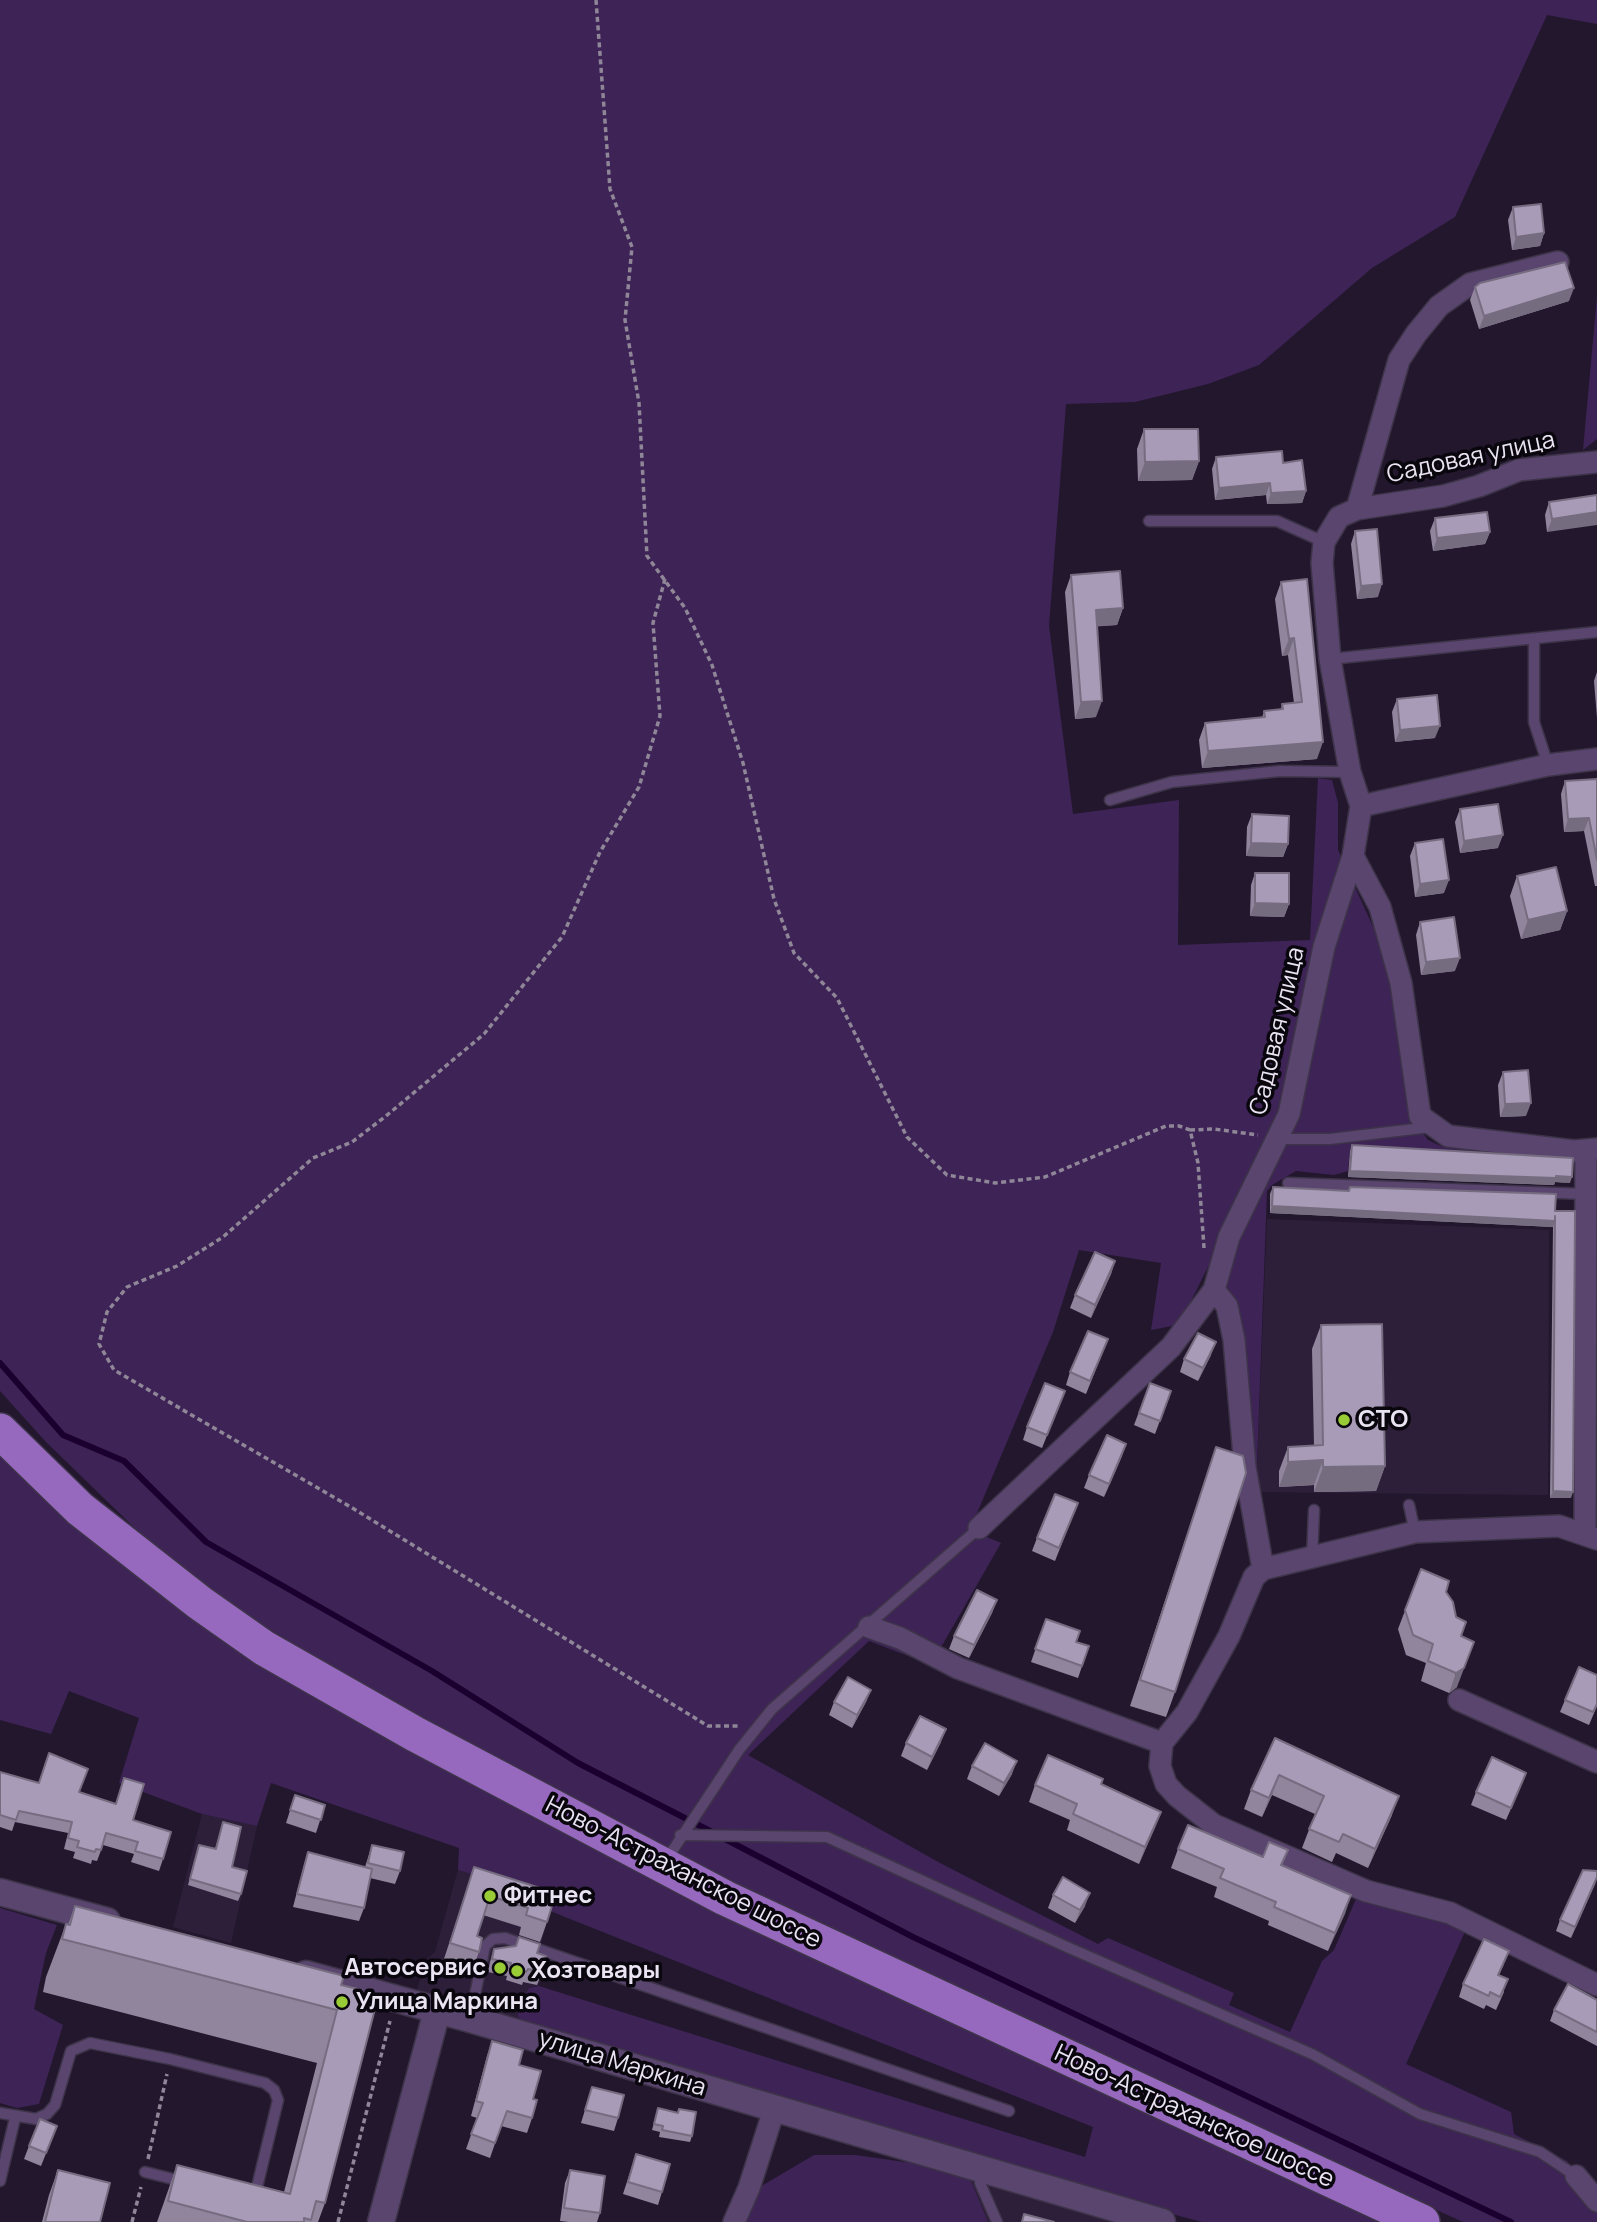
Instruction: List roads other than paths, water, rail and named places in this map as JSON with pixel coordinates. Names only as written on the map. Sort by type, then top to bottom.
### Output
[{"type":"main road","name":"Ново-Астраханское шоссе","points":[[0,1431],[80,1509],[200,1603],[264,1648],[415,1734],[672,1850],[886,1975],[1422,2222]]},
{"type":"street","points":[[1558,262],[1470,285],[1439,306],[1416,334],[1398,360],[1357,509],[1339,517],[1324,542],[1322,563],[1330,659],[1350,772],[1361,806],[1548,765],[1597,759]]},
{"type":"street","name":"Садовая улица","points":[[1357,509],[1443,496],[1479,486],[1518,470],[1597,462]]},
{"type":"street","name":"Садовая улица","points":[[979,1528],[1171,1347],[1214,1290],[1229,1237],[1258,1173],[1278,1139],[1301,1065],[1324,947],[1353,856],[1361,806]]},
{"type":"street","points":[[1353,856],[1380,906],[1401,983],[1420,1116],[1448,1136],[1592,1149],[1586,1194],[1591,1536],[1559,1526],[1415,1532],[1264,1569],[1254,1577],[1229,1636],[1187,1712],[1162,1743],[1160,1766],[1166,1784],[1213,1825],[1366,1891],[1450,1913],[1597,1985]]},
{"type":"street","points":[[1214,1290],[1227,1306],[1234,1340],[1245,1467],[1264,1569]]},
{"type":"street","points":[[869,1627],[900,1638],[958,1668],[1162,1743]]},
{"type":"street","points":[[1459,1700],[1597,1762]]},
{"type":"street","points":[[0,1892],[134,1928]]},
{"type":"street","name":"улица Маркина","points":[[280,1968],[470,2019],[981,2171],[1118,2216],[1162,2222]]},
{"type":"street","points":[[382,2222],[437,2011]]},
{"type":"street","points":[[734,2222],[749,2188],[774,2110]]},
{"type":"street","points":[[1576,2176],[1597,2201]]},
{"type":"lane","points":[[1149,521],[1277,522],[1324,542]]},
{"type":"lane","points":[[1330,659],[1534,641],[1597,632]]},
{"type":"lane","points":[[1534,641],[1534,722],[1548,765]]},
{"type":"lane","points":[[1110,800],[1172,782],[1303,770],[1350,772]]},
{"type":"lane","points":[[1278,1139],[1330,1139],[1431,1126]]},
{"type":"lane","points":[[1288,1183],[1586,1194]]},
{"type":"lane","points":[[1409,1505],[1415,1532]]},
{"type":"lane","points":[[1312,1558],[1314,1510]]},
{"type":"lane","points":[[672,1850],[739,1750],[772,1709],[869,1627],[979,1528]]},
{"type":"lane","points":[[672,1850],[827,1837],[1067,1947],[1312,2054],[1420,2114],[1540,2152],[1576,2176]]},
{"type":"lane","points":[[470,2019],[485,1946],[493,1939],[505,1938],[1009,2111]]},
{"type":"lane","points":[[0,2113],[15,2118],[36,2119],[47,2114],[55,2105],[71,2051],[90,2043],[170,2059],[265,2083],[274,2090],[278,2100],[257,2188],[253,2194],[238,2196]]},
{"type":"lane","points":[[0,2181],[15,2118]]},
{"type":"lane","points":[[981,2171],[979,2183],[997,2222]]},
{"type":"lane","points":[[145,2172],[198,2186]]},
{"type":"waterway","points":[[0,1363],[63,1435],[124,1461],[206,1542],[432,1671],[578,1763],[714,1833]]},
{"type":"waterway","points":[[723,1838],[913,1937],[1511,2222]]},
{"type":"place","name":"СТО","points":[[1344,1420]]},
{"type":"place","name":"Фитнес","points":[[490,1896]]},
{"type":"place","name":"Автосервис","points":[[500,1968]]},
{"type":"place","name":"Хозтовары","points":[[517,1971]]},
{"type":"place","name":"Улица Маркина","points":[[342,2002]]}]
